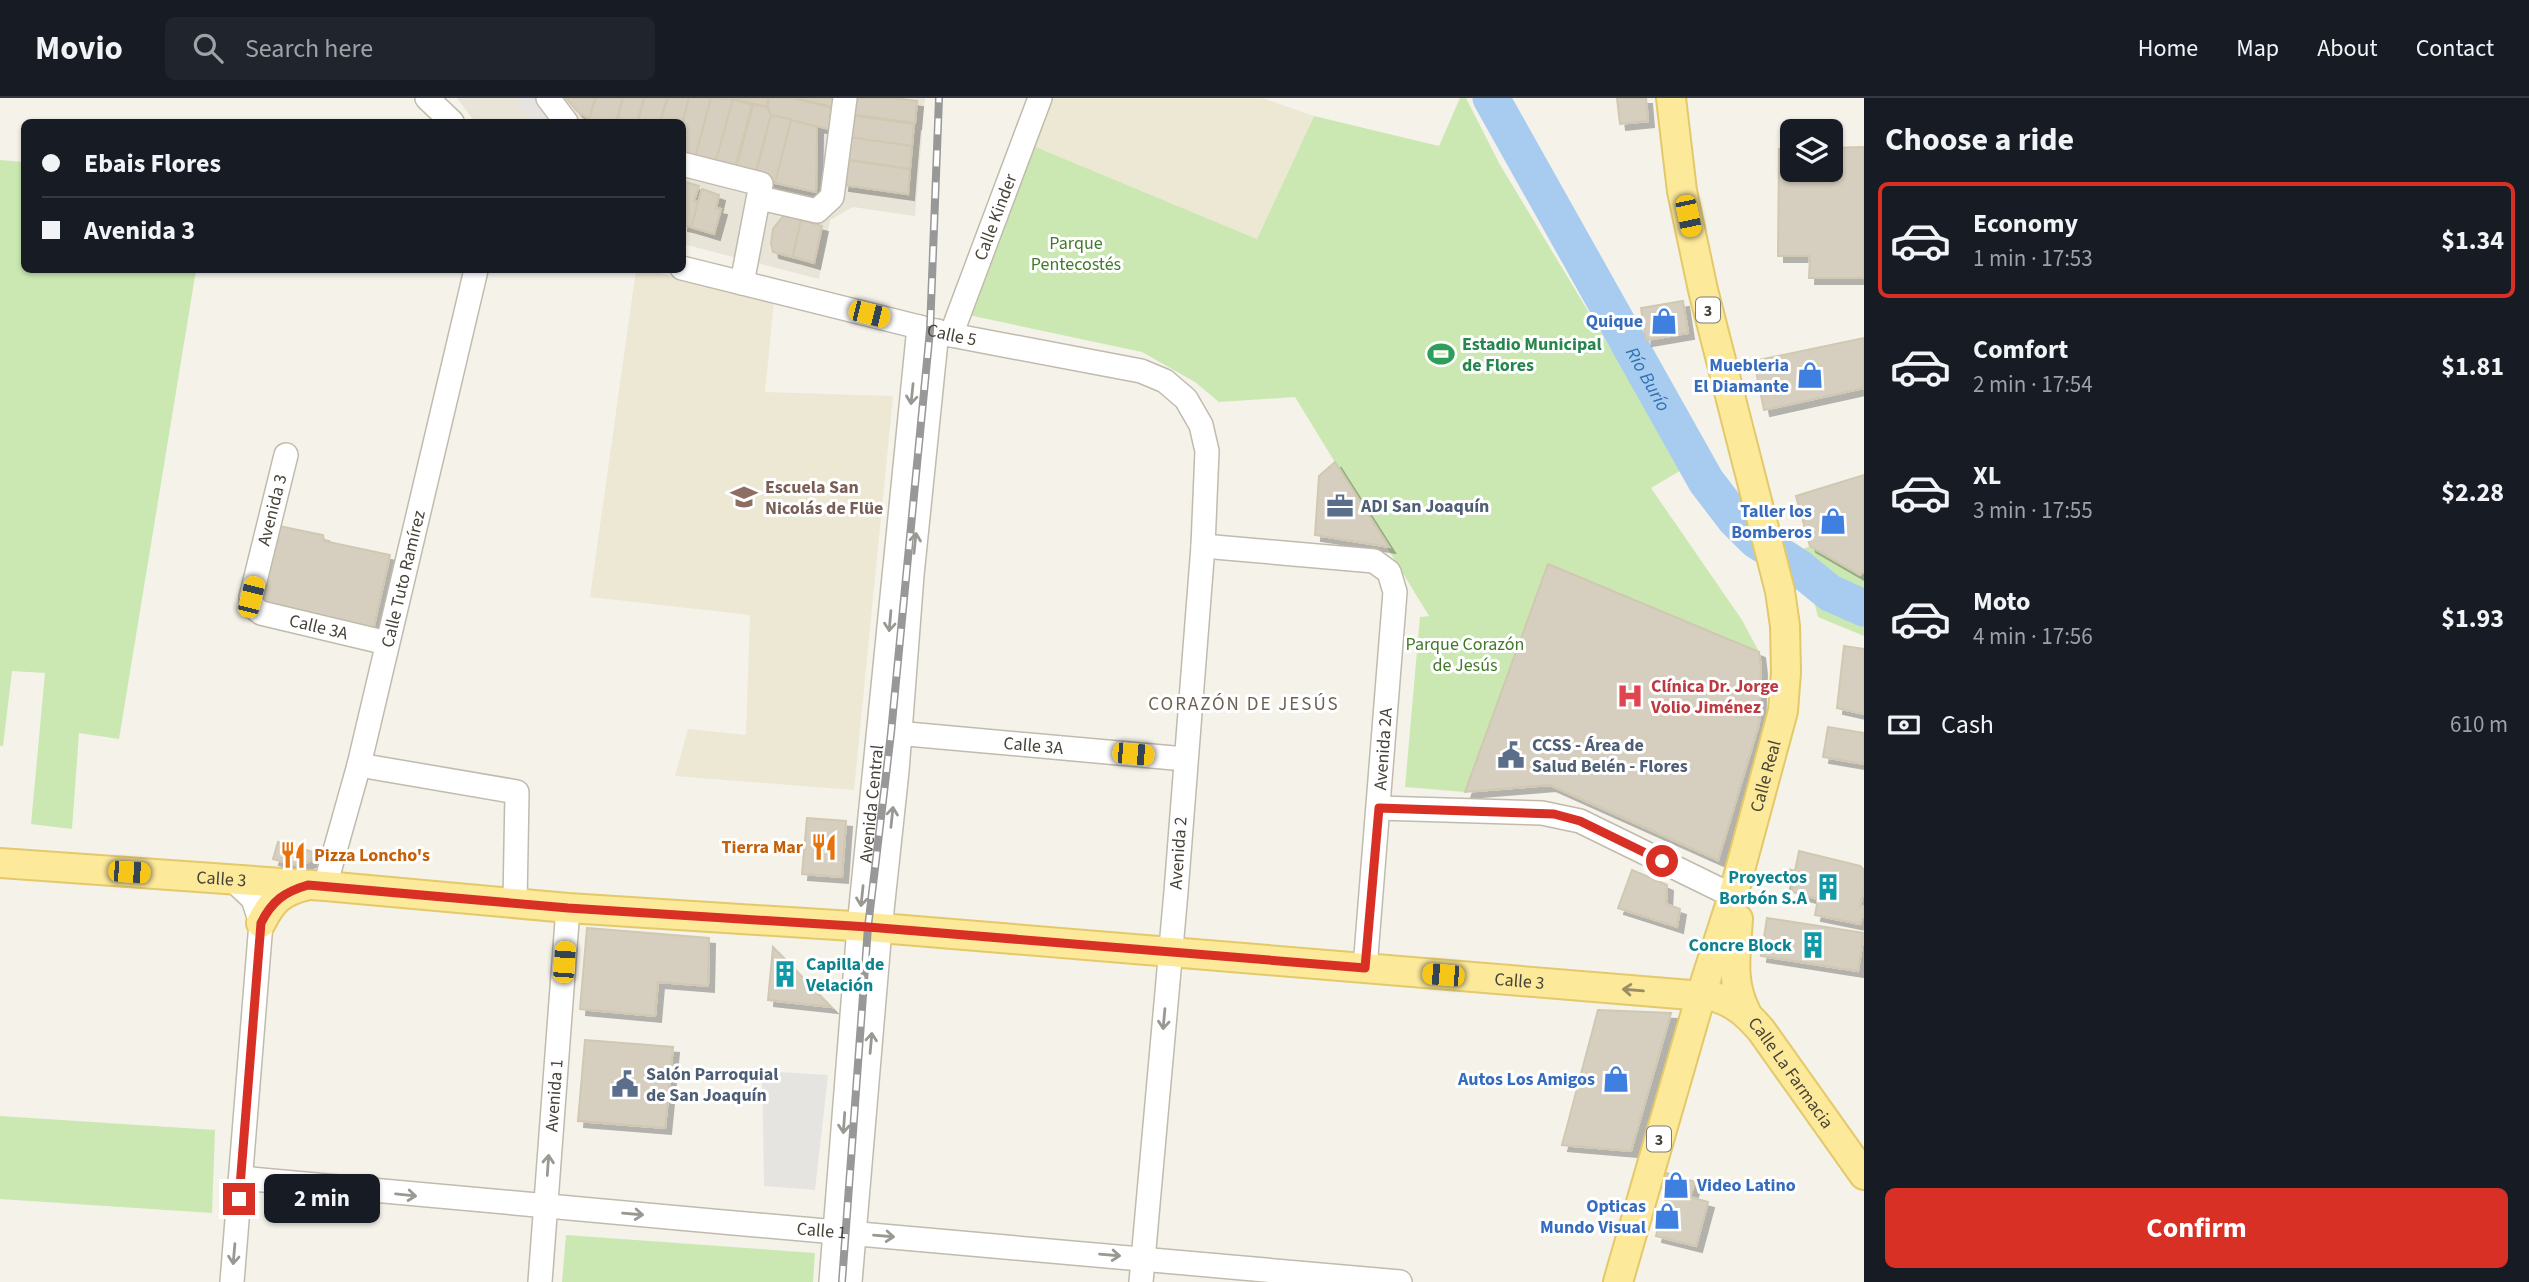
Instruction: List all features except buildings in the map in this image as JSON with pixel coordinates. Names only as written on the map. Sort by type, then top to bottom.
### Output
[{"type":"main road","name":"Calle Real","points":[[1618,1282],[1701,995],[1733,896],[1783,711],[1786,672],[1785,626],[1780,591],[1703,290],[1682,191],[1671,98]]},
{"type":"main road","name":"Calle 3","points":[[0,863],[232,879],[568,908],[1170,951],[1701,995]]},
{"type":"main road","points":[[261,923],[269,906],[281,895],[316,886]]},
{"type":"main road","points":[[1733,896],[1738,912],[1733,960],[1735,983],[1746,1012]]},
{"type":"main road","name":"Calle La Farmacia","points":[[1701,995],[1728,1001],[1746,1012],[1864,1175]]},
{"type":"street","points":[[427,98],[449,119]]},
{"type":"street","points":[[548,98],[564,119]]},
{"type":"street","points":[[760,198],[817,211],[832,197],[845,98]]},
{"type":"street","name":"Calle Kinder","points":[[936,331],[1040,98]]},
{"type":"street","points":[[686,165],[761,184],[742,283]]},
{"type":"street","name":"Calle 5","points":[[686,269],[936,331],[1141,371],[1165,382],[1186,399],[1201,425]]},
{"type":"street","name":"Calle Tuto Ramírez","points":[[316,886],[359,765],[475,273]]},
{"type":"street","name":"Avenida Central","points":[[850,1282],[845,1233],[870,928],[890,732],[912,575],[936,331]]},
{"type":"street","name":"Avenida 2","points":[[1141,1282],[1203,546],[1207,451],[1201,425]]},
{"type":"street","name":"Avenida 3","points":[[252,606],[251,597],[286,455]]},
{"type":"street","name":"Avenida 2A","points":[[1203,546],[1374,561],[1390,572],[1395,592],[1365,968]]},
{"type":"street","name":"Calle 3A","points":[[252,606],[261,613],[387,643]]},
{"type":"street","name":"Calle 3A","points":[[890,732],[1185,759]]},
{"type":"street","points":[[359,765],[517,792],[515,903]]},
{"type":"street","points":[[1379,808],[1565,816],[1733,896]]},
{"type":"street","points":[[232,879],[253,899],[261,923],[232,1282]]},
{"type":"street","name":"Avenida 1","points":[[540,1282],[568,908]]},
{"type":"street","name":"Calle 1","points":[[241,1178],[545,1208],[1400,1282]]},
{"type":"street","name":"Avenida Central","points":[[831,1282],[845,1233]]},
{"type":"shaded area","points":[[457,98],[925,98],[915,216],[853,207],[830,220],[819,279],[686,245],[686,119],[473,119]]},
{"type":"shaded area","points":[[523,98],[535,98],[552,119],[529,119],[517,103]]},
{"type":"shaded area","points":[[1051,98],[1262,98],[1314,116],[1257,239],[1031,145]]},
{"type":"shaded area","points":[[819,127],[833,130],[825,191],[816,192]]},
{"type":"shaded area","name":"Escuela San Nicolás de Flüe","points":[[636,273],[659,273],[774,301],[765,392],[893,396],[854,790],[675,776],[688,729],[746,735],[750,615],[590,597]]},
{"type":"shaded area","points":[[762,1071],[828,1075],[815,1190],[764,1186]]},
{"type":"green space","points":[[1460,98],[1466,98],[1499,163],[1683,469],[1651,488],[1742,620],[1759,652],[1548,565],[1465,792],[1405,787],[1420,617],[1429,616],[1295,397],[1219,402],[1195,382],[1142,352],[959,313],[1031,145],[1257,239],[1314,116],[1439,146]]},
{"type":"green space","points":[[0,160],[21,162],[21,273],[196,273],[119,739],[79,733],[72,829],[31,824],[45,673],[12,671],[3,746],[0,746]]},
{"type":"green space","points":[[1810,546],[1860,575],[1864,571],[1864,636],[1818,617],[1801,550]]},
{"type":"green space","points":[[0,1116],[215,1130],[212,1213],[0,1199]]},
{"type":"green space","points":[[566,1235],[815,1253],[813,1282],[562,1282]]},
{"type":"waterway","name":"Río Burío","points":[[1491,98],[1706,481],[1735,519],[1756,540],[1798,567],[1830,593],[1864,608]]},
{"type":"railway","points":[[842,1282],[868,927],[891,733],[930,330],[939,98]]},
{"type":"place","name":"Quique","points":[[1664,321]]},
{"type":"place","name":"Estadio Municipal de Flores","points":[[1441,354]]},
{"type":"place","name":"Muebleria El Diamante","points":[[1810,375]]},
{"type":"place","name":"Escuela San Nicolás de Flüe","points":[[744,497]]},
{"type":"place","name":"ADI San Joaquín","points":[[1340,506]]},
{"type":"place","name":"Taller los Bomberos","points":[[1833,521]]},
{"type":"place","name":"Clínica Dr. Jorge Volio Jiménez","points":[[1630,696]]},
{"type":"place","name":"CCSS - Área de Salud Belén - Flores","points":[[1511,755]]},
{"type":"place","name":"Tierra Mar","points":[[824,847]]},
{"type":"place","name":"Pizza Loncho's","points":[[293,855]]},
{"type":"place","name":"Proyectos Borbón S.A","points":[[1828,887]]},
{"type":"place","name":"Concre Block","points":[[1813,945]]},
{"type":"place","name":"Capilla de Velación","points":[[785,974]]},
{"type":"place","name":"Autos Los Amigos","points":[[1616,1079]]},
{"type":"place","name":"Salón Parroquial de San Joaquín","points":[[625,1084]]},
{"type":"place","name":"Video Latino","points":[[1676,1185]]},
{"type":"place","name":"Opticas Mundo Visual","points":[[1667,1216]]},
{"type":"district","name":"CORAZÓN DE JESÚS","points":[[1244,703]]},
{"type":"route","points":[[239,1199],[261,923],[269,906],[281,895],[308,885],[568,908],[868,927],[1365,968],[1379,808],[1565,816],[1662,861]]},
{"type":"park label","name":"Parque Pentecostés","points":[[1076,253]]},
{"type":"park label","name":"Parque Corazón de Jesús","points":[[1465,654]]}]
